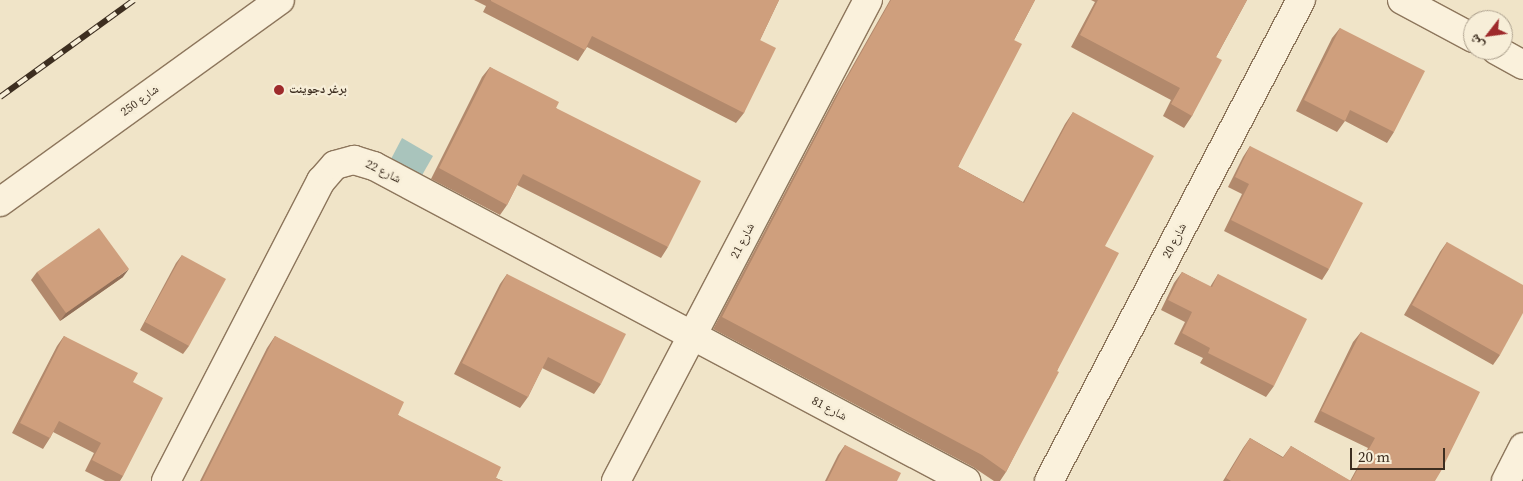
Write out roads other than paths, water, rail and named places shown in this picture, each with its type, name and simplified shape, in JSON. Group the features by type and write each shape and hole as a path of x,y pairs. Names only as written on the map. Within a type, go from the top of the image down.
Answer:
{"street":[{"name":"شارع 250","path":"0,202 280,0"},
{"name":"شارع 21","path":"616,481 868,0"},
{"name":"شارع 20","path":"1048,481 1301,0"},
{"path":"1402,0 1463,33"},
{"name":"شارع 22","path":"166,481 321,181 335,165 344,161 369,164 693,336"},
{"name":"شارع 81","path":"693,336 966,481"},
{"path":"1506,481 1523,447"}],"water":[{"path":"402,138 433,156 421,177 391,159"}],"railway":[{"path":"0,97 134,0"}],"place":[{"name":"برغر دجوينت","path":"279,90"}]}
